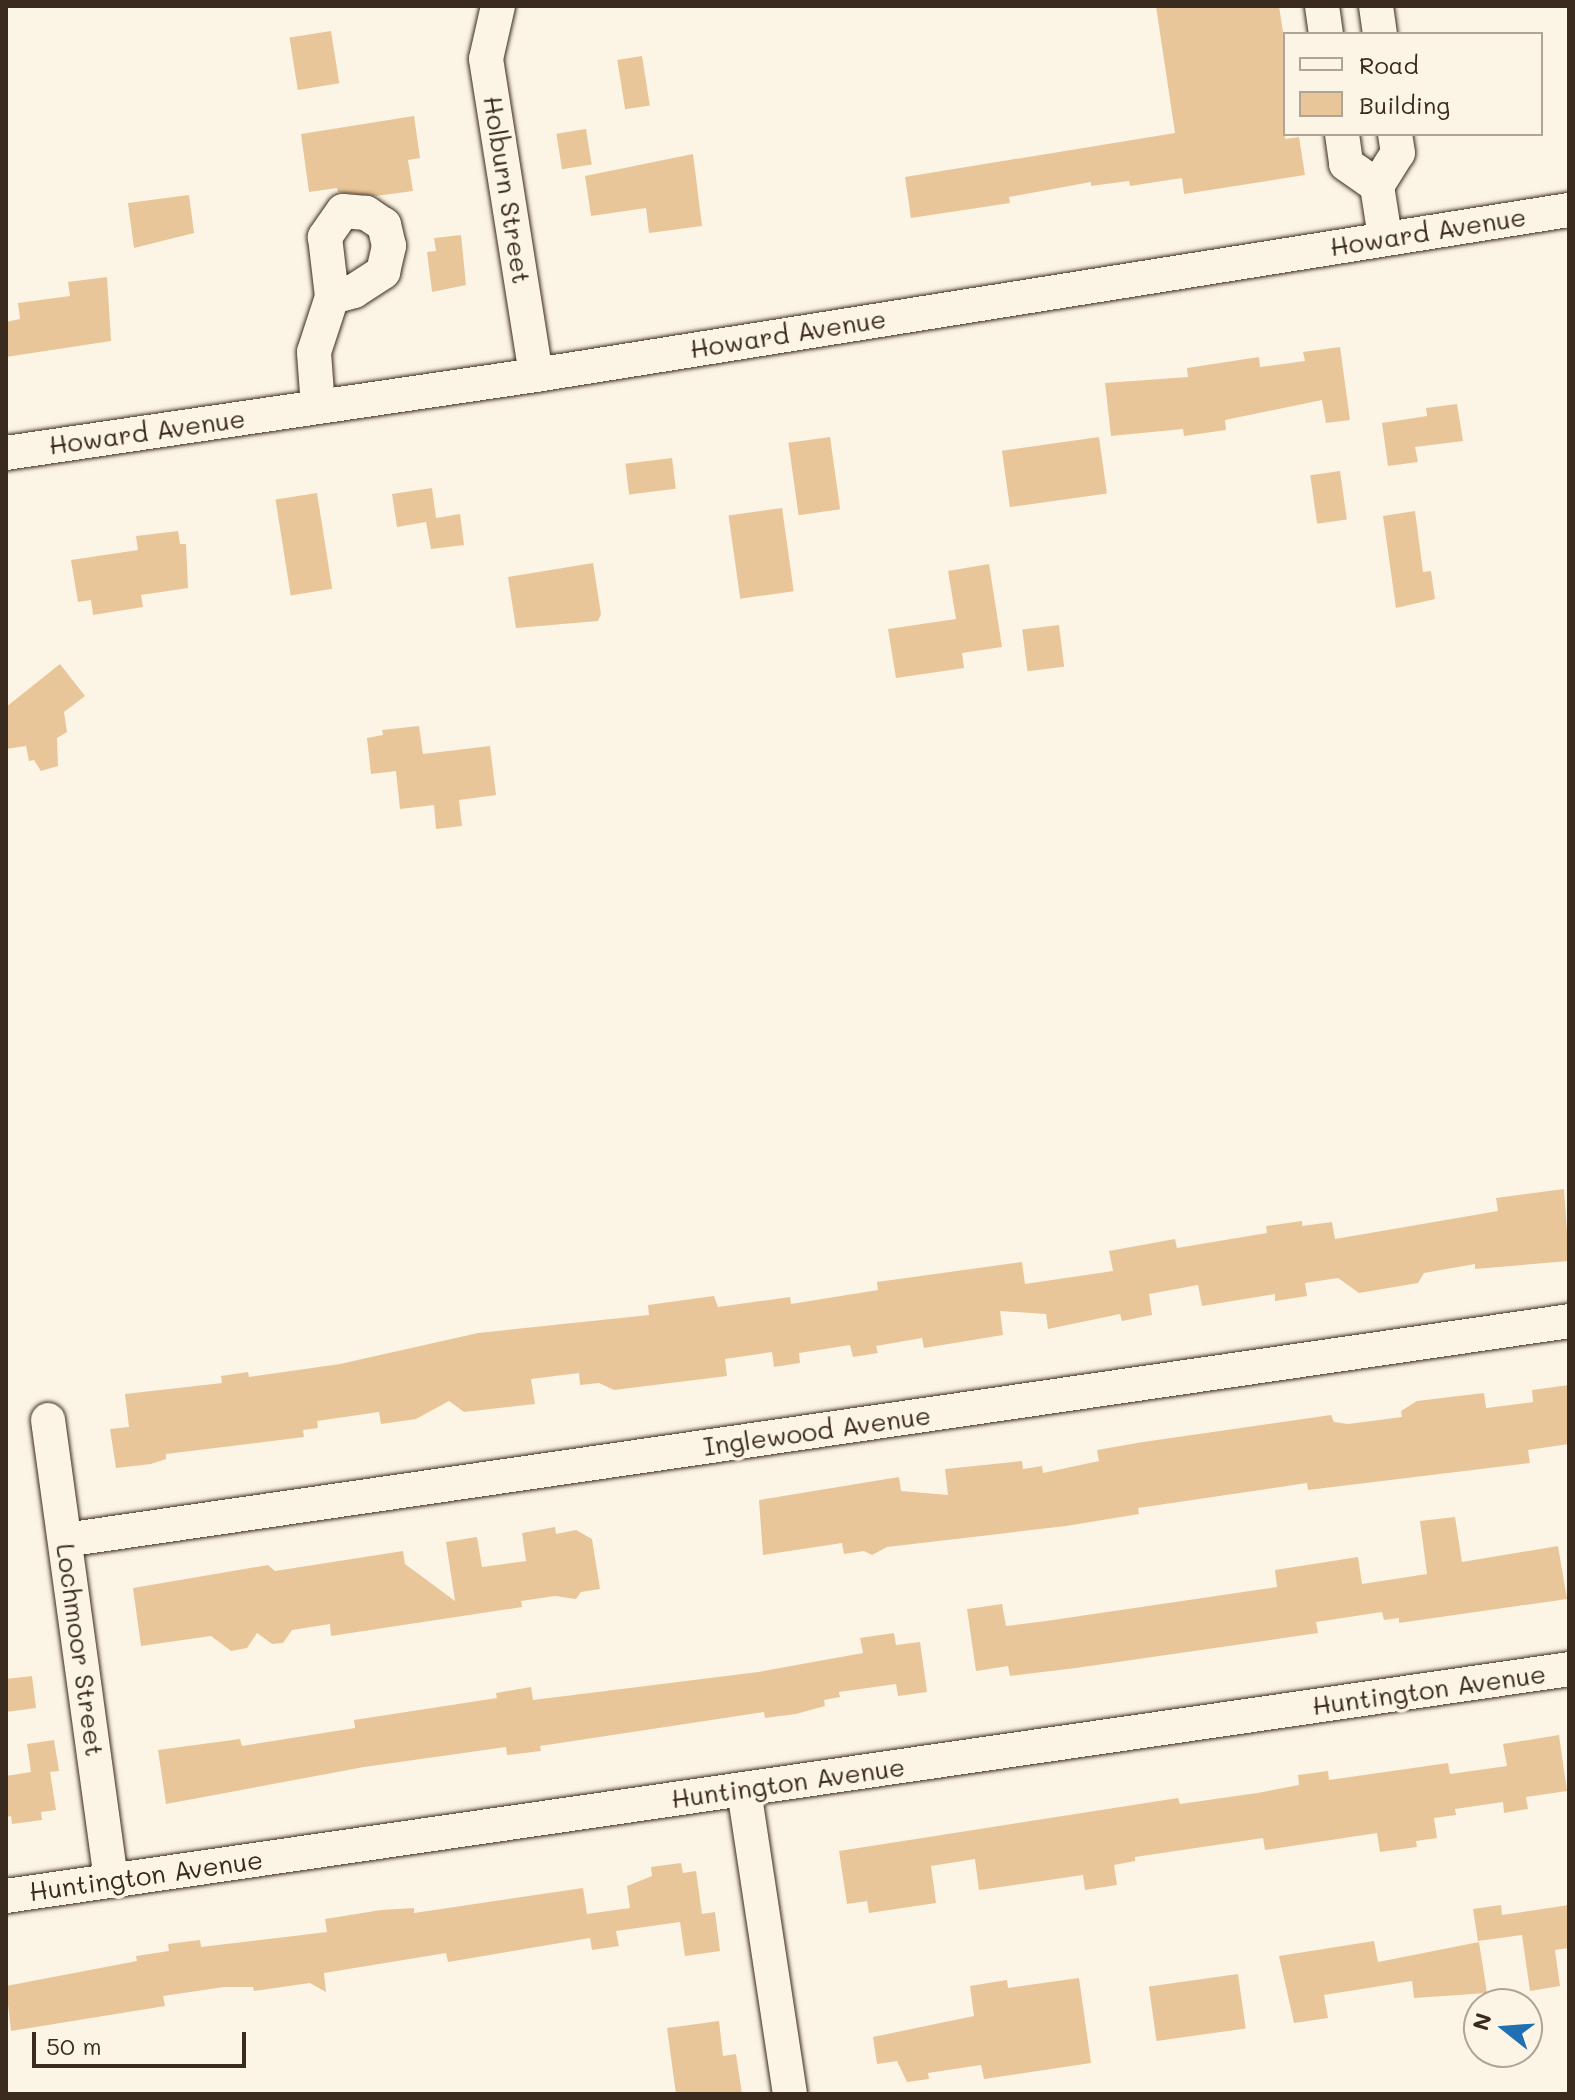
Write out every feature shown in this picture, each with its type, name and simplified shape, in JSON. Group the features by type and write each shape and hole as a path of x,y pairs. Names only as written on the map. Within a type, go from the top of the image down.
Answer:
{"street":[{"name":"Holburn Street","path":"498,6 486,59 536,375"},
{"path":"1322,6 1326,32"},
{"path":"1376,6 1380,32"},
{"path":"1342,136 1346,164 1377,186"},
{"path":"1385,237 1377,186 1398,153 1395,136"},
{"name":"Howard Avenue","path":"6,453 536,375 1569,210"},
{"path":"318,407 314,352 332,297"},
{"name":"Inglewood Avenue","path":"65,1540 1569,1321"},
{"name":"Lochmoor Street","path":"48,1420 111,1881"},
{"name":"Huntington Avenue","path":"6,1896 1569,1669"},
{"path":"744,1790 790,2094"}],"building":[{"path":"1156,6 1279,6 1283,32 1283,136 1285,139 1299,137 1305,175 1184,194 1182,178 1130,186 1129,181 1091,186 1091,182 1009,197 1010,203 911,218 905,177 1175,133"},
{"path":"331,31 339,83 298,90 290,38"},
{"path":"642,56 650,105 625,109 617,60"},
{"path":"414,116 420,158 408,160 413,191 376,196 338,192 337,188 309,192 301,134"},
{"path":"586,129 592,165 562,169 556,134"},
{"path":"693,154 702,226 649,233 646,208 591,216 585,176"},
{"path":"189,195 194,233 134,248 128,203"},
{"path":"461,235 466,285 432,292 427,252 436,251 434,238"},
{"path":"107,277 111,341 6,357 6,322 20,319 18,303 70,296 68,282"},
{"path":"1340,347 1350,420 1326,423 1322,400 1225,420 1226,430 1184,436 1183,429 1111,436 1105,383 1188,377 1187,368 1259,357 1260,367 1305,361 1303,352"},
{"path":"1457,404 1463,441 1415,447 1418,462 1388,466 1382,423 1427,416 1426,408"},
{"path":"830,437 840,509 799,515 788,443"},
{"path":"1099,437 1107,493 1010,507 1002,451"},
{"path":"672,458 676,489 629,494 625,464"},
{"path":"1340,471 1347,520 1317,524 1310,475"},
{"path":"432,488 436,518 460,514 464,545 431,549 426,522 397,527 392,494"},
{"path":"317,493 332,589 291,595 276,500"},
{"path":"782,508 794,591 740,599 729,516"},
{"path":"1415,511 1423,572 1431,571 1435,599 1396,608 1383,516"},
{"path":"178,531 180,544 186,544 188,588 141,595 143,607 93,615 91,600 78,602 71,560 138,550 136,536"},
{"path":"593,563 601,614 598,621 516,628 508,577"},
{"path":"989,564 1002,647 962,653 964,668 896,678 888,629 956,619 948,571"},
{"path":"1059,625 1064,667 1027,671 1022,630"},
{"path":"60,664 85,696 64,712 67,732 57,738 58,766 41,771 34,760 29,761 26,746 6,749 6,707"},
{"path":"419,726 423,754 490,746 496,795 459,800 462,826 436,829 434,805 400,809 396,771 371,774 367,738 383,735 382,730"},
{"path":"1564,1189 1569,1261 1475,1269 1475,1264 1424,1273 1418,1283 1359,1293 1338,1278 1305,1283 1307,1296 1275,1301 1275,1294 1202,1306 1198,1285 1149,1294 1152,1315 1122,1321 1120,1314 1048,1329 1046,1314 1000,1311 1003,1335 924,1348 922,1338 876,1346 878,1353 853,1357 850,1345 799,1353 800,1363 774,1367 772,1352 725,1359 727,1376 614,1390 599,1383 580,1385 579,1373 531,1379 535,1404 464,1412 449,1401 416,1419 381,1424 379,1412 317,1421 318,1428 303,1430 304,1437 166,1454 166,1459 151,1464 116,1468 110,1429 129,1427 125,1394 222,1383 221,1376 248,1372 249,1377 340,1364 478,1333 649,1315 648,1305 714,1296 718,1307 790,1297 791,1304 878,1290 877,1282 1022,1262 1025,1284 1113,1271 1109,1251 1175,1239 1177,1248 1267,1233 1266,1226 1302,1221 1302,1226 1332,1222 1335,1239 1498,1211 1496,1198"},
{"path":"1569,1385 1569,1444 1528,1450 1530,1463 1308,1490 1307,1483 1138,1508 1139,1514 1066,1526 887,1547 872,1555 864,1551 844,1554 842,1543 763,1555 759,1500 899,1477 901,1491 948,1495 945,1469 1022,1461 1023,1469 1042,1466 1043,1473 1099,1461 1097,1450 1143,1442 1331,1415 1334,1422 1348,1424 1402,1417 1401,1411 1417,1401 1484,1393 1486,1408 1533,1402 1532,1390"},
{"path":"1455,1517 1462,1562 1558,1546 1567,1599 1399,1623 1399,1618 1384,1620 1382,1612 1316,1622 1318,1633 1010,1676 1008,1666 976,1671 967,1609 1002,1604 1006,1626 1046,1621 1277,1587 1275,1570 1358,1557 1362,1584 1427,1574 1420,1521"},
{"path":"555,1527 556,1534 576,1530 592,1539 600,1589 581,1592 576,1599 555,1596 521,1601 522,1607 331,1636 330,1624 292,1630 283,1643 272,1644 257,1633 247,1648 231,1651 211,1636 141,1646 133,1588 268,1565 275,1571 403,1551 405,1564 455,1601 446,1542 477,1537 482,1567 526,1561 522,1533"},
{"path":"894,1633 896,1645 920,1642 927,1692 898,1696 896,1684 839,1692 840,1697 824,1700 825,1706 796,1714 765,1718 764,1712 540,1746 541,1751 507,1755 506,1747 364,1767 166,1804 158,1750 240,1739 242,1746 355,1728 354,1720 497,1698 496,1693 531,1687 533,1700 758,1672 863,1653 860,1638"},
{"path":"32,1676 36,1708 6,1712 6,1679"},
{"path":"1559,1735 1567,1791 1526,1797 1528,1809 1504,1813 1503,1802 1455,1809 1456,1815 1434,1818 1437,1838 1416,1841 1417,1847 1380,1852 1377,1833 1265,1850 1263,1838 1135,1857 1135,1861 1114,1865 1117,1885 1085,1890 1083,1875 979,1890 975,1859 931,1866 936,1903 869,1913 867,1901 847,1904 839,1851 1178,1798 1180,1804 1257,1793 1299,1785 1298,1775 1328,1771 1329,1780 1448,1763 1450,1774 1507,1766 1503,1744"},
{"path":"54,1740 59,1771 50,1772 56,1810 41,1812 42,1820 12,1824 11,1816 6,1817 6,1776 31,1772 27,1744"},
{"path":"681,1863 683,1873 696,1871 702,1914 715,1912 720,1951 685,1956 680,1922 616,1931 619,1946 592,1950 590,1938 448,1962 446,1953 324,1973 326,1992 310,1983 254,1991 253,1987 224,1987 163,1996 165,2006 11,2031 6,1986 137,1961 136,1956 169,1951 168,1944 200,1940 201,1947 327,1932 325,1919 381,1910 414,1908 414,1913 583,1888 587,1914 630,1908 627,1886 652,1876 651,1867"},
{"path":"1501,1905 1502,1915 1569,1905 1569,1948 1555,1950 1560,1986 1530,1988 1522,1935 1478,1941 1473,1909"},
{"path":"1374,1941 1378,1962 1479,1942 1486,1988 1463,1988 1463,1995 1414,1998 1412,1981 1324,1995 1328,2018 1294,2023 1279,1956"},
{"path":"1238,1974 1246,2028 1157,2041 1149,1987"},
{"path":"1079,1978 1091,2063 984,2079 981,2065 928,2073 929,2079 907,2082 897,2061 877,2064 873,2037 974,2016 970,1986 1007,1980 1008,1988"},
{"path":"719,2021 723,2056 736,2054 742,2094 676,2094 667,2028"}]}
